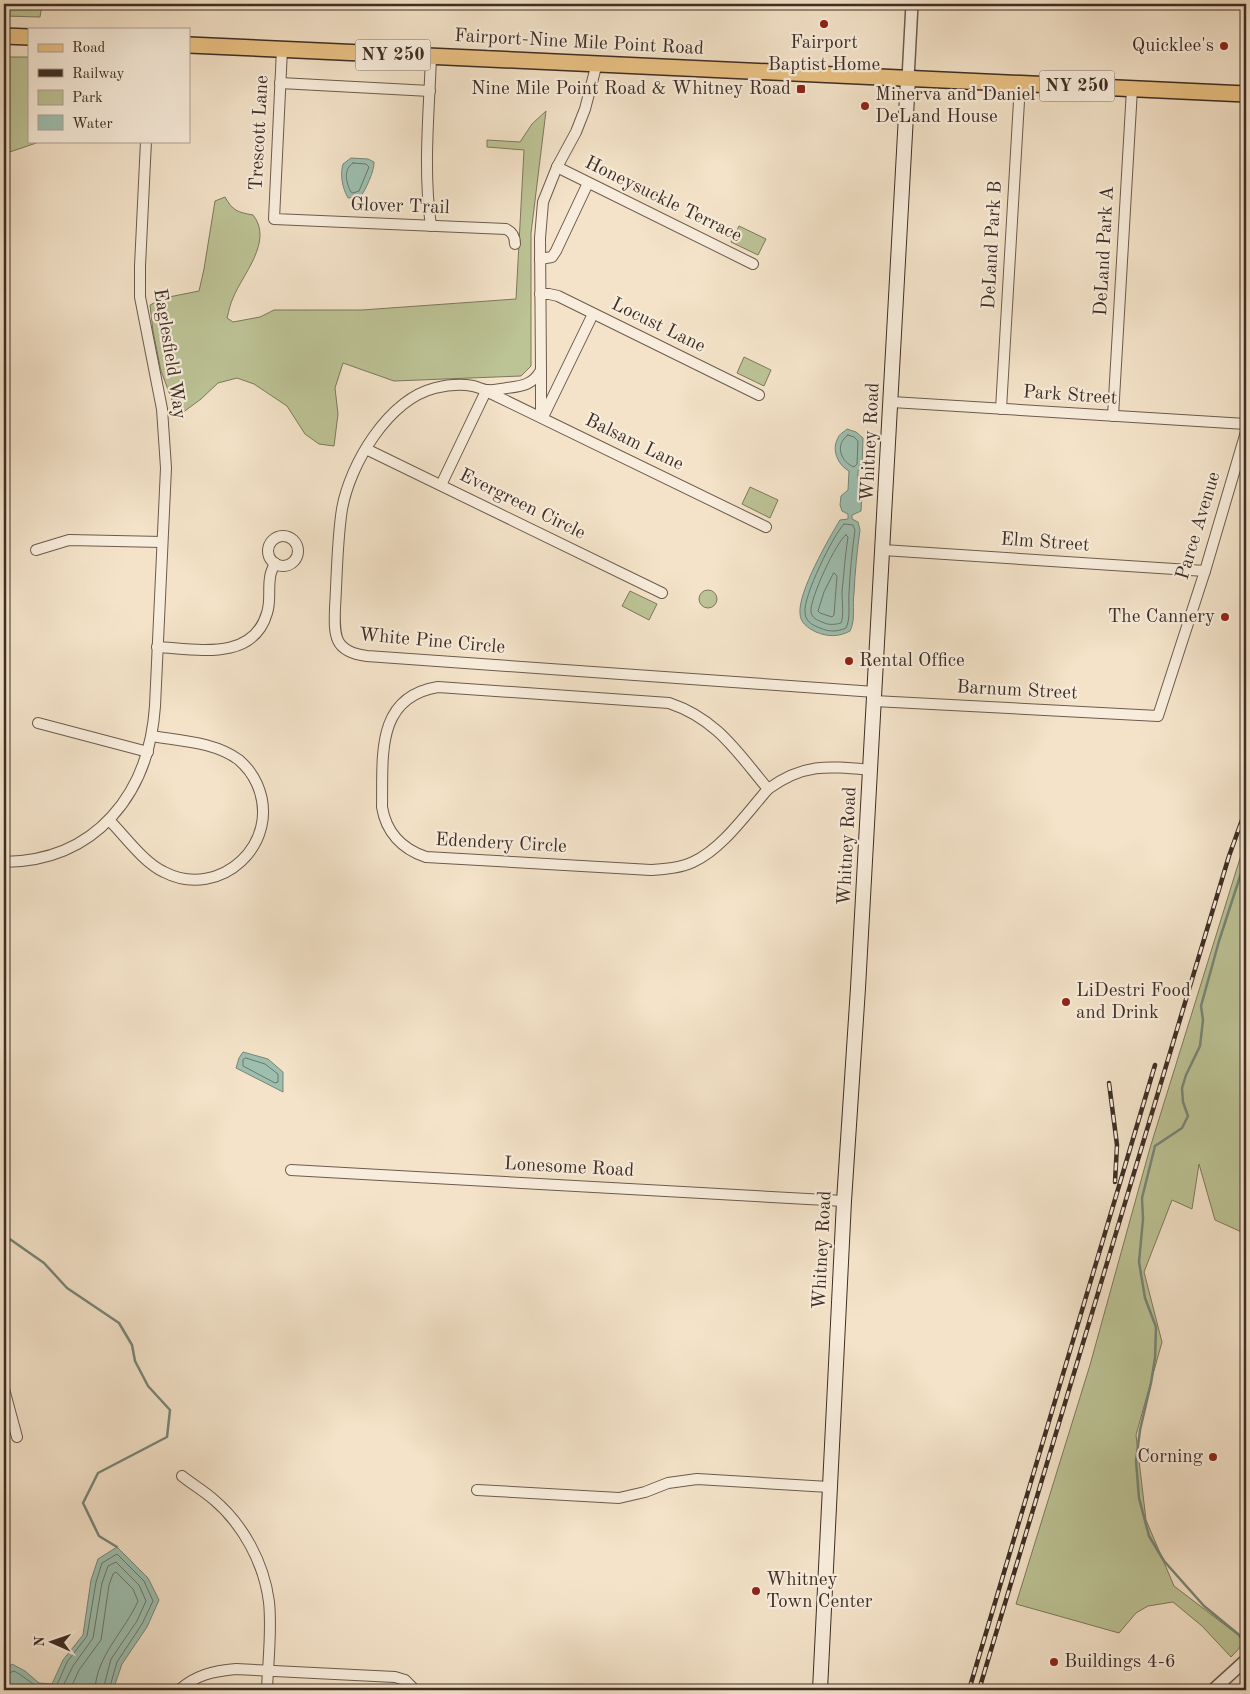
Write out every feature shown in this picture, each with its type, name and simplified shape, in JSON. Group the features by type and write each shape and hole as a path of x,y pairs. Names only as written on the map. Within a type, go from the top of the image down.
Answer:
{"main road":[{"path":"4,36 28,37"},
{"name":"Fairport-Nine Mile Point Road","path":"190,45 908,78"},
{"name":"NY 250","path":"908,78 1246,94"},
{"name":"Whitney Road","path":"820,1690 844,1200 892,402 908,78"}],"street":[{"name":"Whitney Road","path":"908,78 912,4"},
{"name":"Trescott Lane","path":"274,219 282,49"},
{"path":"431,57 426,174 431,226"},
{"path":"542,417 541,218 544,202 557,167 576,132 585,109 597,63"},
{"path":"280,83 430,91"},
{"name":"DeLand Park B","path":"1001,409 1020,84"},
{"name":"DeLand Park A","path":"1113,416 1132,89"},
{"name":"Eaglesfield Way","path":"4,862 48,857 79,842 109,820 130,794 138,780 152,736 166,468 162,409 142,315 140,297 146,142"},
{"name":"Honeysuckle Terrace","path":"557,167 753,264"},
{"path":"540,259 552,257 556,251 588,183"},
{"name":"Glover Trail","path":"274,219 506,229 511,231 515,244"},
{"name":"Locust Lane","path":"540,294 558,296 759,395"},
{"path":"542,417 593,314"},
{"name":"White Pine Circle","path":"541,370 534,380 522,386 486,391 472,386 458,385 426,390 394,412 382,423 366,449 347,491 340,526 335,630 338,642 343,648 350,653 367,656 875,697"},
{"path":"441,485 486,391"},
{"name":"Balsam Lane","path":"486,391 766,527"},
{"name":"Park Street","path":"892,402 1246,424"},
{"name":"Parce Avenue","path":"1158,716 1205,571 1246,432"},
{"name":"Evergreen Circle","path":"366,449 662,593"},
{"path":"36,550 69,540 162,542"},
{"name":"Elm Street","path":"883,550 1205,571"},
{"path":"156,647 226,649 238,646 251,638 259,631 267,615 270,576 275,563"},
{"name":"Edendery Circle","path":"768,789 720,732 710,723 688,710 669,703 438,687 410,696 402,703 391,717 385,737 382,807 387,824 395,837 410,851 426,857 663,869 693,862 712,850 768,789 789,775 809,768 832,767 871,770"},
{"name":"Barnum Street","path":"875,697 1158,716"},
{"path":"38,723 148,752"},
{"path":"109,820 157,868 172,876 181,878 202,879 218,876 241,862 253,848 262,821 262,803 256,782 246,768 231,755 214,747 152,736"},
{"name":"Lonesome Road","path":"291,1170 844,1200"},
{"path":"4,1389 17,1437"},
{"path":"182,1476 213,1498 228,1514 250,1544 260,1568 269,1601 270,1615 267,1690"},
{"path":"478,1490 619,1498 645,1492 668,1483 697,1479 830,1487"},
{"path":"1213,1690 1246,1660"},
{"path":"179,1690 197,1676 236,1669 395,1677 405,1680 415,1690"}],"green space":[{"path":"4,4 42,4 40,17 4,16"},
{"path":"4,57 28,57 28,142 39,142 4,154"},
{"path":"546,111 531,233 531,366 521,376 394,381 343,363 335,388 338,414 334,446 319,444 305,434 287,406 254,384 237,378 218,383 201,399 178,416 161,371 150,305 164,298 199,291 215,201 225,197 236,210 253,215 259,225 258,247 233,298 227,318 233,322 260,317 274,310 362,310 516,299 524,150 487,147 487,140 520,142 532,124"},
{"path":"739,226 766,239 758,255 731,242"},
{"path":"744,357 771,370 764,386 737,373"},
{"path":"750,487 778,500 770,518 742,504"},
{"path":"708,590 714,593 717,599 714,605 708,608 702,605 699,599 702,593"},
{"path":"630,591 657,604 649,620 622,606"},
{"path":"1246,839 1246,1234 1215,1220 1199,1164 1192,1209 1172,1200 1144,1272 1162,1342 1136,1435 1146,1520 1174,1586 1246,1641 1231,1657 1202,1626 1173,1602 1148,1606 1136,1613 1119,1633 1016,1604 1090,1365 1150,1148"}],"water":[{"path":"351,158 368,159 374,162 374,165 360,197 348,198 344,190 342,172 343,164"},
{"path":"847,429 856,432 863,438 862,468 858,471 858,490 862,493 861,511 852,515 852,519 858,522 860,530 853,617 850,631 838,635 825,635 805,625 801,620 800,613 804,592 815,565 840,520 848,519 848,514 842,511 840,505 841,496 848,490 849,471 839,461 835,447 840,434"},
{"path":"243,1052 268,1059 283,1072 283,1092 236,1068"},
{"path":"117,1547 148,1578 159,1600 147,1627 122,1664 113,1690 4,1690 4,1672 12,1664 25,1671 39,1683 52,1684 63,1660 83,1635 91,1580 98,1559"}],"waterway":[{"path":"1246,858 1219,941 1201,1006 1203,1020 1200,1046 1182,1088 1183,1102 1188,1116 1182,1128 1155,1146 1142,1198 1143,1219 1139,1262 1145,1298 1156,1327 1155,1358 1140,1430 1136,1461 1139,1498 1149,1536 1164,1561 1204,1606 1238,1634 1246,1644"},
{"path":"4,1235 44,1263 67,1288 119,1323 132,1345 135,1361 148,1386 170,1410 167,1437 98,1473 83,1503 99,1536 117,1547"}],"railway":[{"path":"979,1690 1229,856 1246,809"},
{"path":"969,1690 1155,1065"},
{"path":"1109,1083 1117,1145 1115,1182"}],"place":[{"name":"Fairport Baptist Home","path":"824,24"},
{"name":"Quicklee's","path":"1224,46"},
{"name":"Nine Mile Point Road & Whitney Road","path":"801,89"},
{"name":"Minerva and Daniel DeLand House","path":"865,106"},
{"name":"The Cannery","path":"1225,617"},
{"name":"Rental Office","path":"849,661"},
{"name":"LiDestri Food and Drink","path":"1066,1002"},
{"name":"Corning","path":"1213,1457"},
{"name":"Whitney Town Center","path":"756,1591"},
{"name":"Buildings 4-6","path":"1054,1662"}]}
